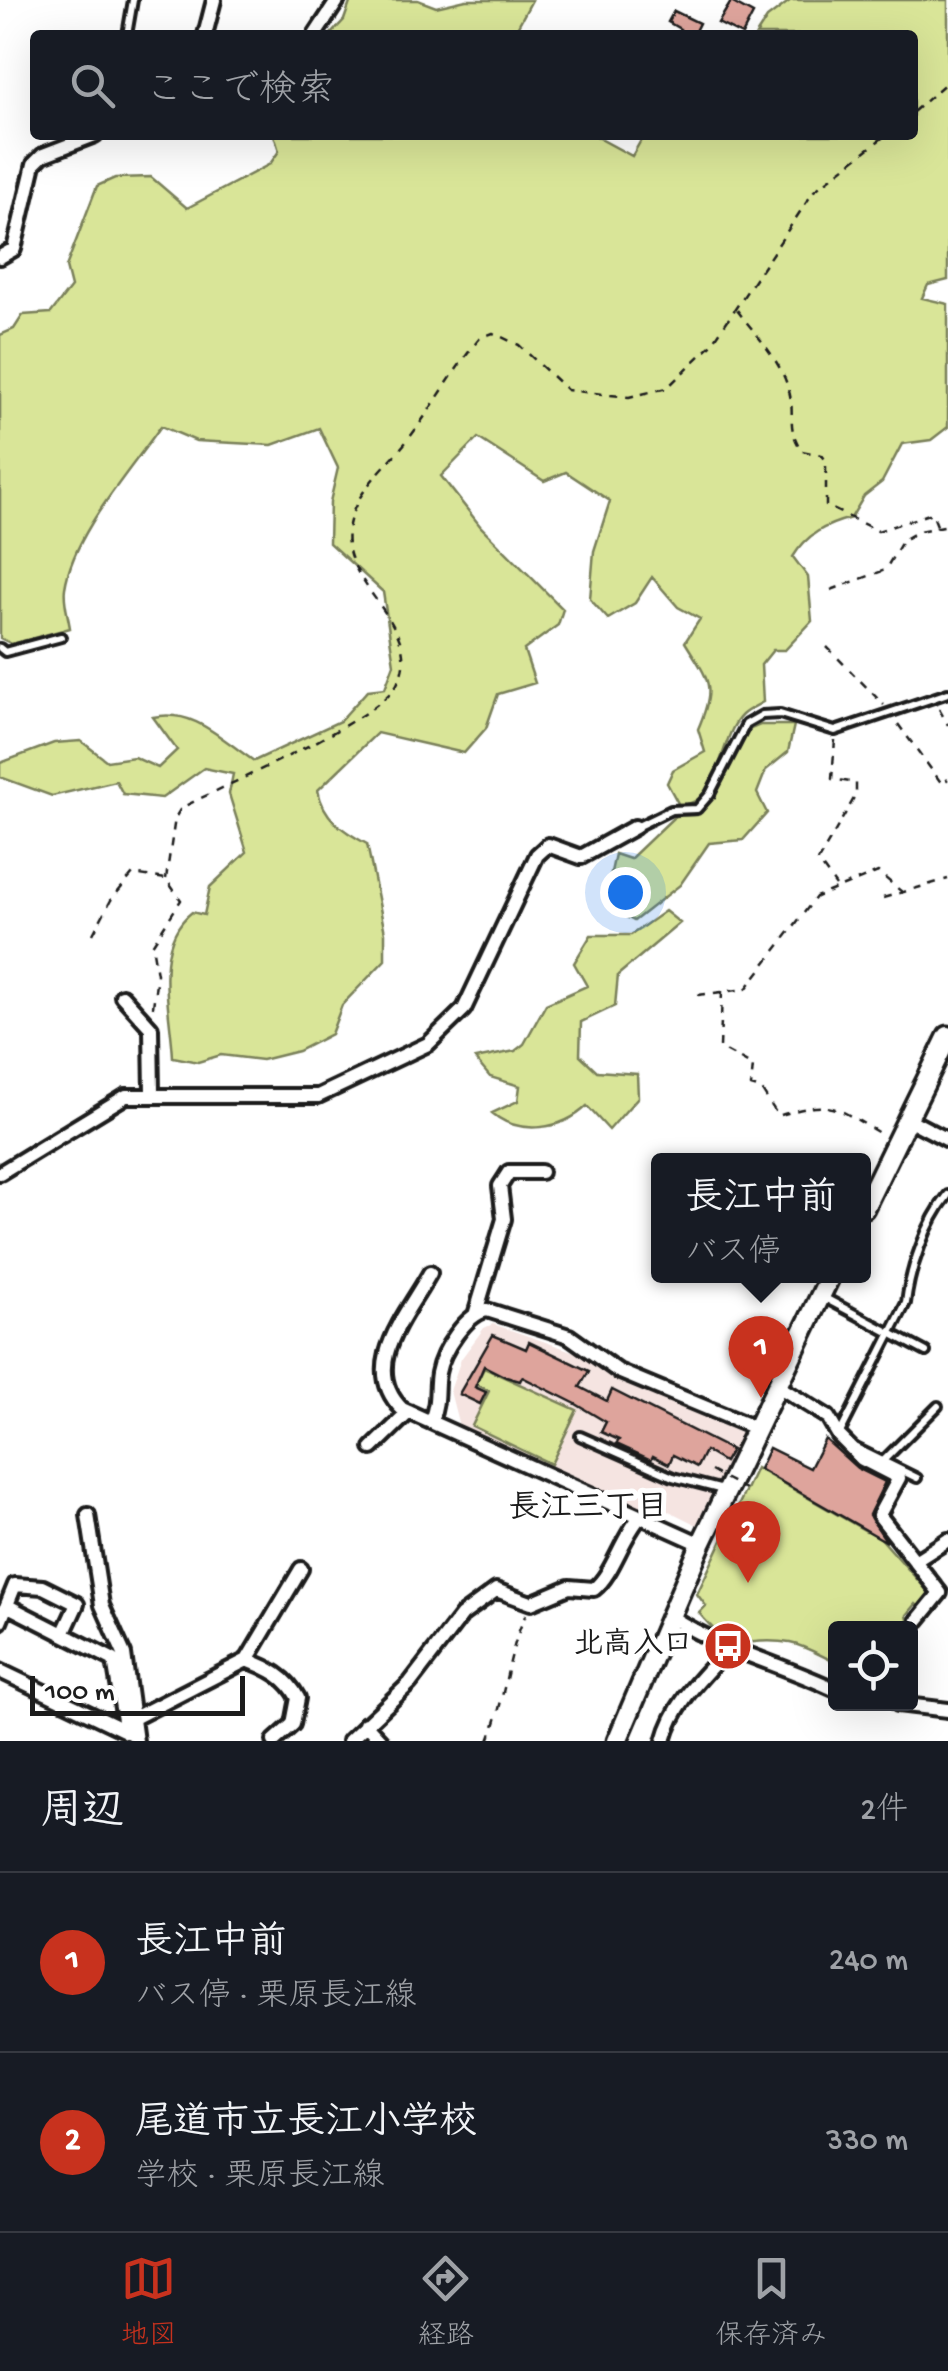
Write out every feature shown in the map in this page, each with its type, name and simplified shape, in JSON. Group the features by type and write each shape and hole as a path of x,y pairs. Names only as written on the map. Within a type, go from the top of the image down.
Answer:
{"main road":[{"path":"871,1194 948,1036"},
{"path":"616,1741 754,1428 826,1283"}],"street":[{"path":"205,30 214,0"},
{"path":"318,30 338,0"},
{"path":"0,257 14,249 34,164 43,156 83,140"},
{"path":"0,1172 126,1096 318,1096 392,1065 428,1044 464,1008 537,855 548,845 581,856 635,828"},
{"path":"122,996 151,1028 152,1093"},
{"path":"908,1118 948,1140"},
{"path":"431,1421 441,1394 438,1372 476,1312 504,1219 500,1186 508,1172 541,1172"},
{"path":"430,1273 386,1352 382,1372 392,1398 409,1412 701,1544"},
{"path":"476,1312 488,1310 568,1336 618,1371 754,1428"},
{"path":"776,1385 828,1417 839,1436 856,1448 862,1458 899,1478 879,1516 940,1593 918,1620"},
{"path":"372,1448 409,1412"},
{"path":"88,1515 102,1605 124,1654 136,1717 132,1736"},
{"path":"349,1741 410,1683 462,1615 496,1590 530,1603 568,1587 594,1589 606,1579 616,1550 640,1516"},
{"path":"914,1561 948,1540"},
{"path":"136,1717 247,1660 301,1570"},
{"path":"0,1622 15,1585 43,1587 77,1604 64,1632"},
{"path":"8,1606 114,1660 132,1736"},
{"path":"671,1617 727,1650 787,1667 828,1686"},
{"path":"664,1741 670,1720 690,1691 727,1650"},
{"path":"247,1660 269,1668 291,1684 298,1698 292,1724 274,1741"},
{"path":"0,1671 132,1736"},
{"path":"918,1706 948,1710"},
{"path":"365,1724 381,1741"}],"lane":[{"path":"128,30 133,0"},
{"path":"0,648 5,652 61,637"},
{"path":"635,828 671,810 697,809 710,794 746,724 762,716 780,714 836,731 896,707 948,693"},
{"path":"839,1436 906,1303 908,1285 937,1208 948,1196"},
{"path":"820,1296 926,1352"},
{"path":"883,1461 938,1406"},
{"path":"580,1436 674,1477 726,1492"},
{"path":"856,1448 918,1478"}],"path":[{"path":"918,108 948,81"},
{"path":"151,1028 157,974 152,945 181,900 166,879 175,818 181,808 341,729 390,695 399,681 403,664 397,636 358,574 347,532 362,494 410,437 480,338 492,333 518,345 567,390 629,397 667,388 711,345 814,191 880,140"},
{"path":"736,310 777,363 790,393 790,432 802,451 822,455 826,461 826,506 878,531 932,514 938,528"},
{"path":"830,590 885,570 903,540 919,531 948,525"},
{"path":"934,699 948,725"},
{"path":"836,731 832,779 856,783 856,796 818,862 837,887"},
{"path":"698,995 746,989 816,897 878,872 902,892"},
{"path":"93,934 111,900 132,874 166,879"},
{"path":"884,898 948,880"},
{"path":"722,991 720,1048 754,1066 751,1086 762,1089 778,1116 817,1103 832,1106 896,1142"},
{"path":"711,1471 745,1489"},
{"path":"489,1741 503,1709 511,1645 530,1603"}],"shaded area":[{"path":"493,1324 595,1359 641,1387 743,1434 699,1526 669,1511 663,1523 460,1430 450,1391 461,1359 484,1328"}],"green space":[{"path":"351,0 418,0 436,7 466,0 532,0 516,30 335,30 344,20"},
{"path":"791,0 948,0 948,280 928,285 922,298 948,304 948,427 931,440 902,444 882,482 864,496 851,518 818,532 798,549 793,557 808,577 812,621 785,650 773,650 761,665 763,702 744,713 734,725 704,794 679,805 667,783 673,770 705,752 698,729 708,684 685,642 700,619 678,607 652,577 635,603 608,619 590,599 594,551 610,501 566,472 544,481 478,438 441,476 481,527 563,609 558,625 524,650 535,683 498,694 486,728 464,753 377,733 318,790 335,823 367,844 385,933 385,960 342,1005 331,1034 298,1051 262,1060 221,1055 198,1062 173,1057 166,979 171,942 192,912 204,915 210,887 247,852 229,794 233,774 204,768 162,798 123,794 116,781 52,796 0,777 0,763 54,743 81,741 107,761 134,757 158,768 177,750 153,717 168,715 207,727 254,761 340,721 368,690 385,688 394,664 383,592 329,543 330,502 338,468 319,428 272,445 196,441 161,426 104,504 79,546 65,588 70,628 12,644 0,638 0,335 14,329 23,315 51,313 71,287 66,267 97,186 115,178 151,177 187,208 270,164 279,151 276,140 602,140 632,156 641,140 918,140 918,30 759,30 767,18"},
{"path":"760,725 794,725 788,752 766,770 757,793 767,813 743,840 709,843 680,885 634,921 617,912 627,891 610,877 615,854 630,859 675,816 697,815 748,730"},
{"path":"665,911 680,923 618,975 615,1006 581,1022 580,1055 597,1071 637,1074 638,1097 609,1130 587,1106 565,1120 540,1127 515,1125 492,1113 518,1101 520,1086 490,1077 475,1059 515,1051 524,1044 546,1004 587,986 574,963 591,935 631,935"},
{"path":"484,1368 577,1410 551,1464 472,1426 489,1391 476,1384"},
{"path":"756,1468 866,1531 870,1526 930,1594 920,1608 916,1604 907,1615 908,1621 828,1621 828,1659 790,1643 732,1642 699,1613 706,1606 697,1594"}],"building":[{"path":"731,2 753,14 745,30 732,30 718,23"},
{"path":"674,11 699,23 696,30 680,30 668,22"},
{"path":"493,1335 526,1349 529,1342 589,1371 580,1387 607,1401 612,1390 731,1450 724,1462 705,1451 697,1467 673,1455 669,1464 653,1456 651,1460 616,1444 619,1440 601,1432 606,1422 576,1404 522,1377 520,1381 506,1377 484,1366 475,1387 486,1392 480,1404 459,1394"},
{"path":"825,1439 857,1468 885,1482 869,1515 887,1542 759,1469 769,1448 810,1468"}],"place":[{"name":"長江中前","path":"761,1398"},
{"name":"尾道市立長江小学校","path":"748,1583"},
{"name":"北高入口","path":"728,1646"}],"district":[{"name":"長江三丁目","path":"588,1510"}]}
